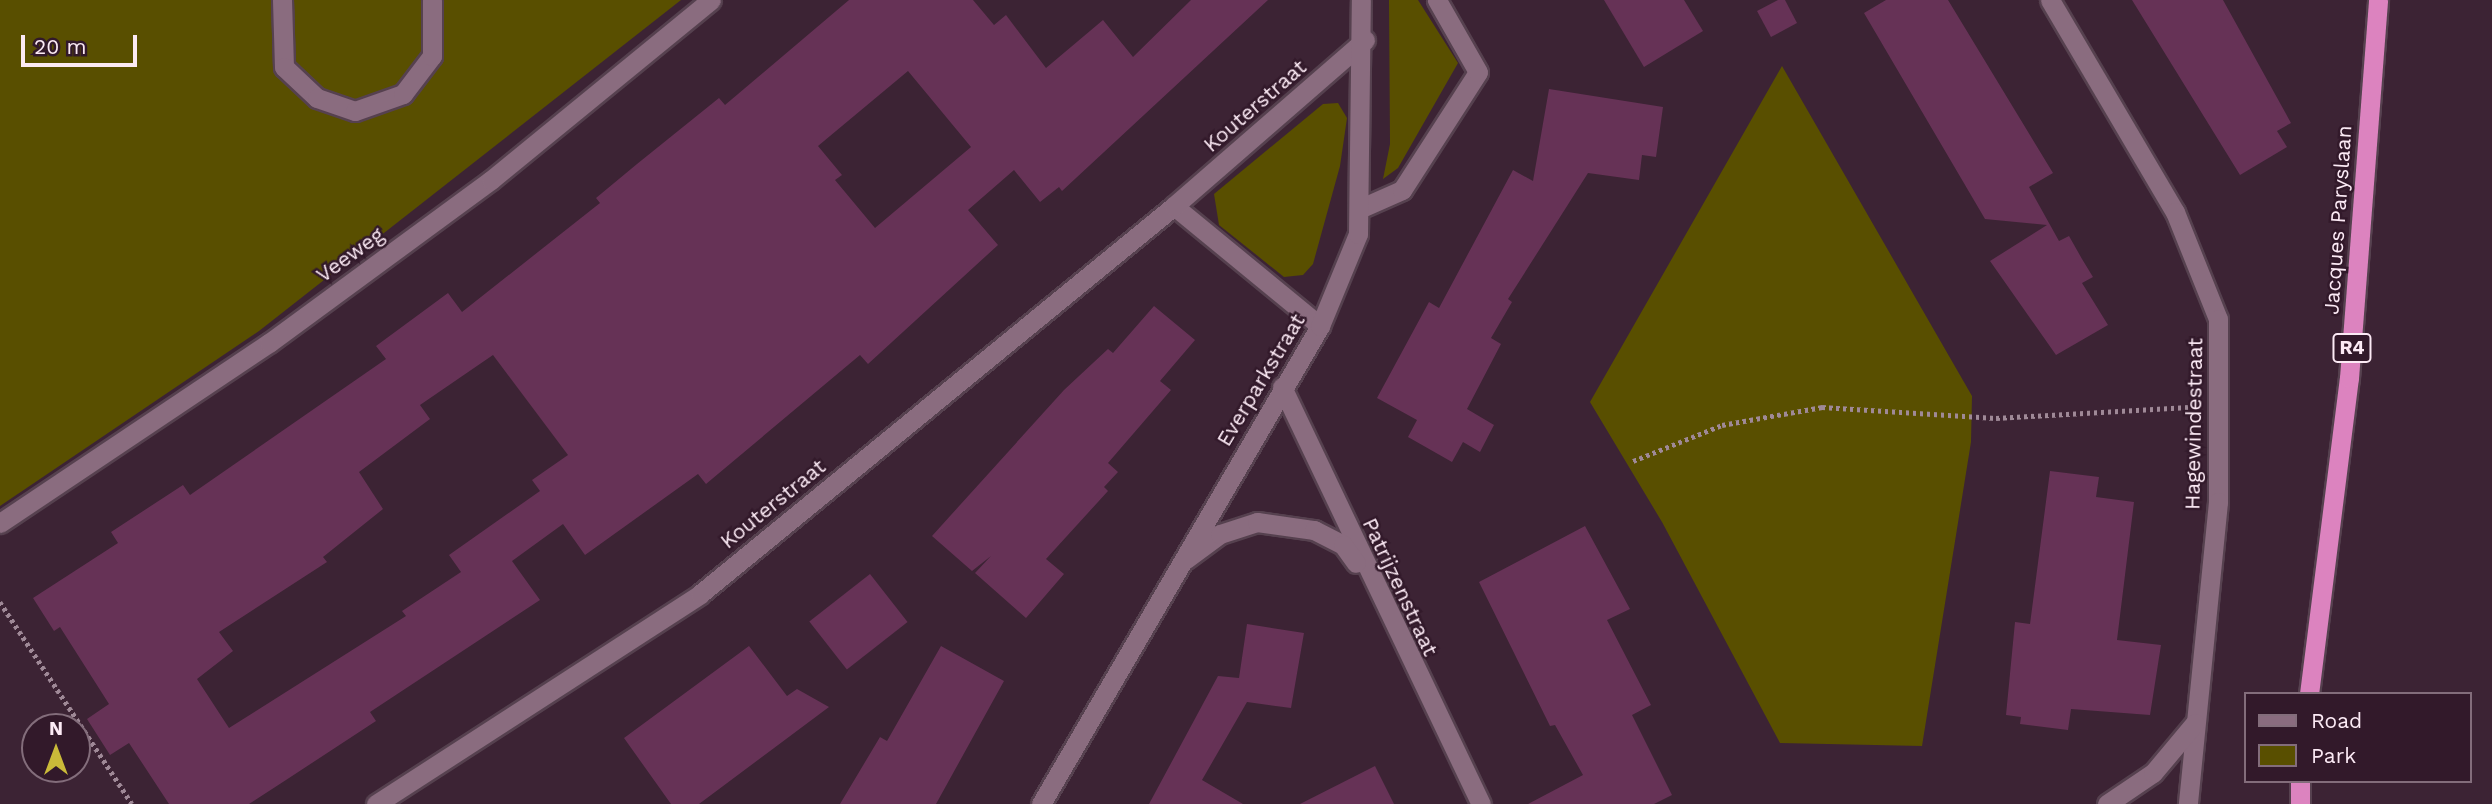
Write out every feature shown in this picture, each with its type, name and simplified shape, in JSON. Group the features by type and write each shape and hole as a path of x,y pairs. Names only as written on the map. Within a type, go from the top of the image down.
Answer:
{"highway":[{"name":"Jacques Paryslaan","path":"2309,692 2349,378 2378,0"},
{"path":"2300,783 2300,804"}],"street":[{"path":"282,0 284,67 317,98 355,111 403,94 432,56 432,0"},
{"name":"Veeweg","path":"0,523 269,343 491,180 711,0"},
{"name":"Everparkstraat","path":"1041,804 1320,326 1358,234 1365,40 1361,0"},
{"path":"1359,209 1402,190 1478,72 1437,0"},
{"name":"Hagewindestraat","path":"2050,0 2175,212 2218,318 2218,502 2188,804"},
{"name":"Kouterstraat","path":"376,804 700,594 1174,206 1365,40"},
{"path":"1174,206 1320,326"},
{"name":"Patrijzenstraat","path":"1282,387 1379,597 1481,804"},
{"name":"Everparkstraat","path":"1179,564 1220,534 1257,522 1314,530 1343,545 1379,597"},
{"path":"2107,804 2153,773 2196,723"}],"path":[{"path":"1633,461 1722,425 1822,407 1996,418 2220,406"},
{"path":"0,602 132,804"}],"green space":[{"path":"0,0 681,0 259,331 0,506"},
{"path":"1389,0 1418,0 1458,63 1398,168 1383,179 1390,144"},
{"path":"1782,66 1972,396 1971,442 1922,746 1780,743 1662,522 1590,402"},
{"path":"1338,103 1347,118 1340,166 1313,264 1303,275 1284,277 1219,225 1214,194 1323,104"}],"building":[{"path":"849,0 973,0 994,25 1006,15 1046,68 1103,20 1133,57 1191,0 1268,0 1062,191 1059,187 1040,202 1014,170 968,210 998,245 868,364 860,355 706,484 698,474 585,555 563,524 512,561 540,600 370,712 376,721 286,780 249,804 169,804 129,743 110,755 91,725 91,716 109,704 60,627 54,631 33,598 118,543 111,532 183,485 190,495 386,359 376,346 448,293 462,312 600,203 596,198 719,98 725,105","holes":["908,71 971,147 875,228 835,180 842,175 818,146","493,355 568,455 532,480 540,491 449,555 461,572 402,611 406,616 229,728 197,679 233,651 219,632 327,562 323,557 383,509 359,472 430,419 420,405"]},
{"path":"1604,0 1684,0 1703,31 1644,67"},
{"path":"1778,0 1785,0 1797,23 1771,37 1757,11"},
{"path":"1886,0 1948,0 2053,173 2029,187 2059,241 2069,236 2093,277 2082,283 2108,325 2056,355 1990,261 2047,225 1985,219 1864,13"},
{"path":"2132,0 2223,0 2291,123 2277,131 2287,147 2240,175"},
{"path":"1549,89 1663,107 1656,157 1642,155 1639,180 1588,173 1508,299 1512,302 1491,338 1501,344 1467,409 1494,425 1480,452 1463,442 1452,462 1408,437 1417,420 1377,398 1429,302 1439,308 1513,170 1533,181"},
{"path":"1154,306 1195,340 1160,381 1171,390 1108,463 1118,472 1104,487 1108,491 1046,559 1064,574 1026,618 975,573 991,556 972,571 932,536 1064,390 1108,349 1113,353"},
{"path":"2050,471 2099,477 2096,497 2134,502 2117,640 2161,645 2150,715 2071,709 2068,730 2020,724 2021,717 2006,715 2015,622 2030,624"},
{"path":"1585,526 1630,609 1607,620 1651,705 1632,715 1672,795 1654,804 1528,804 1583,775 1555,725 1550,726 1479,582"},
{"path":"870,574 908,622 847,669 809,621"},
{"path":"1247,624 1304,633 1291,708 1247,702 1202,780 1243,804 1149,804 1218,676 1239,678"},
{"path":"749,646 787,696 797,689 829,707 699,804 671,804 624,738"},
{"path":"941,646 1004,681 936,804 840,804 880,737 887,741"},
{"path":"1375,766 1394,804 1300,804"}]}
